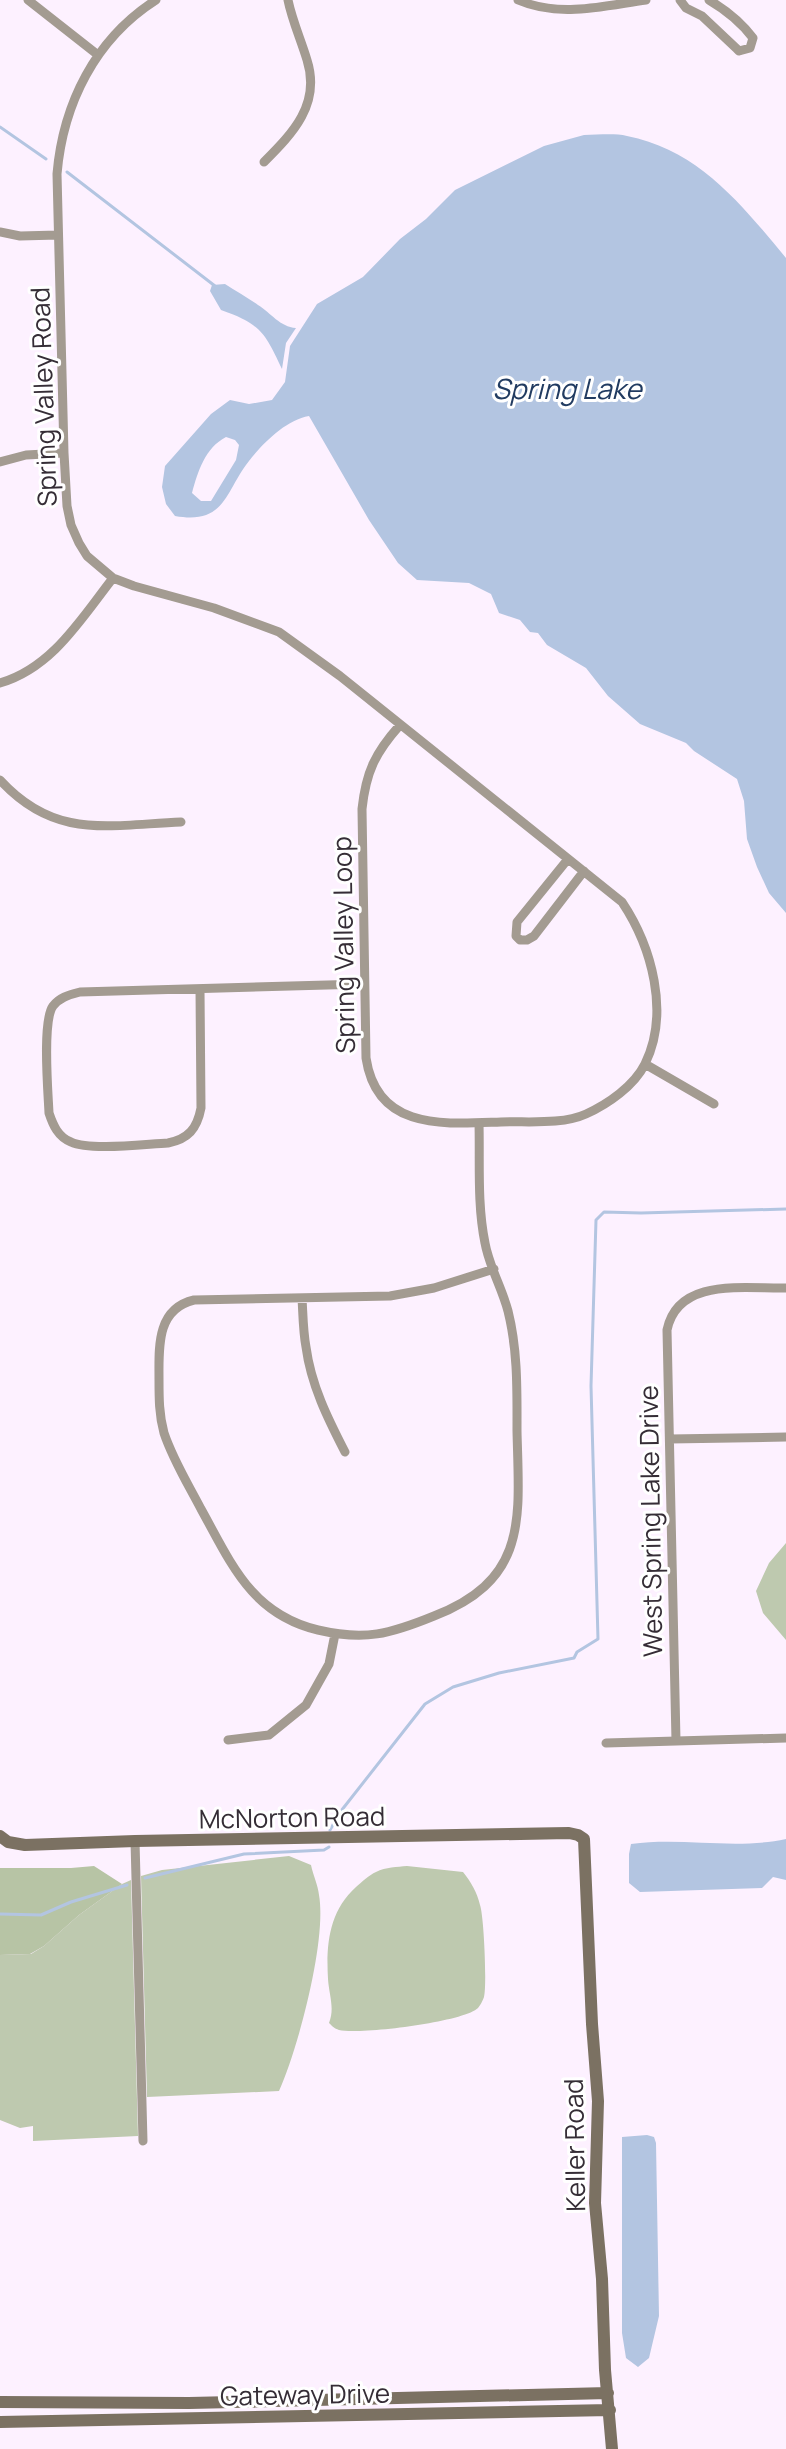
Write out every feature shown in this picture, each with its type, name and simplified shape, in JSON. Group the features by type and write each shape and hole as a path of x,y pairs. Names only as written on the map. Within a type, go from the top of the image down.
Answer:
{"street":[{"path":"28,0 98,55"},
{"name":"Spring Valley Road","path":"156,0 118,30 98,55 82,81 60,145 57,174 64,453 71,525 87,556 113,578 214,608 279,632 400,725"},
{"path":"264,162 288,138 310,99 312,82 308,63 288,0"},
{"path":"518,0 533,7 559,11 646,0"},
{"path":"680,0 739,51 750,48 753,38 746,29 709,0"},
{"path":"0,232 20,236 58,235"},
{"path":"0,462 26,455 64,453"},
{"path":"0,683 26,672 58,647 113,578"},
{"name":"Spring Valley Loop","path":"400,725 568,859 622,902 643,942 655,988 656,1012 654,1037 645,1064 632,1083 613,1098 583,1115 557,1120 442,1123 416,1120 396,1111 372,1084 368,1072 362,809 365,784 373,760 400,725"},
{"path":"0,780 28,805 49,817 69,823 181,822"},
{"path":"568,859 517,922 516,936 520,940 534,936 584,871"},
{"path":"200,989 201,1108 198,1123 190,1133 168,1143 85,1146 61,1135 49,1113 47,1024 51,1008 63,997 80,992 364,984"},
{"path":"645,1064 714,1104"},
{"path":"479,1123 485,1247 494,1269 508,1312 516,1358 519,1506 516,1532 508,1553 479,1593 457,1607 398,1631 367,1637 335,1634 302,1626 272,1610 239,1578 172,1455 159,1409 159,1342 171,1312 194,1300 390,1296 434,1288 494,1269"},
{"name":"West Spring Lake Drive","path":"676,1741 667,1330 670,1315 692,1295 710,1290 786,1288"},
{"path":"302,1298 306,1347 313,1380 345,1452"},
{"path":"670,1439 786,1437"},
{"path":"228,1740 269,1735 306,1705 329,1664 335,1634"},
{"path":"606,1743 786,1738"},
{"name":"McNorton Road","path":"0,1836 8,1842 25,1845 569,1833 584,1839"},
{"name":"Keller Road","path":"584,1839 598,2101 595,2203 612,2449"},
{"path":"135,1841 143,2141"},
{"name":"Gateway Drive","path":"0,2402 189,2403 608,2393"},
{"name":"Gateway Drive","path":"0,2422 610,2410"}],"green space":[{"path":"786,1543 786,1640 763,1613 756,1591 769,1563"},
{"path":"289,1856 311,1865 318,1891 319,1939 309,1994 279,2091 147,2097 141,1876 162,1870"},
{"path":"94,1866 122,1884 79,1915 44,1946 30,1954 0,1955 0,1868"},
{"path":"407,1866 463,1872 473,1887 483,1922 483,2000 478,2008 469,2013 433,2022 367,2031 337,2029 329,2023 332,2007 329,1941 335,1918 347,1896 368,1877 384,1869"},
{"path":"131,1880 138,2136 33,2141 33,2126 20,2128 0,2120 0,1955 31,1954 79,1915"}],"water":[{"name":"Spring Lake","path":"584,135 627,136 653,143 676,154 717,182 786,258 786,913 769,893 757,867 747,839 744,801 737,779 686,743 640,724 608,696 586,668 547,645 538,633 530,632 520,620 499,613 491,594 469,583 417,580 398,563 369,520 309,416 292,422 268,440 214,510 192,517 175,516 166,504 162,487 165,466 211,414 230,400 249,404 272,400 285,382 290,346 317,304 363,277 455,190 544,146","holes":["226,437 239,445 236,460 211,501 201,501 192,493 203,461 213,447"]},
{"path":"225,284 280,322 296,328 286,343 282,369 260,331 245,320 221,310 210,291 212,285"},
{"path":"786,1839 786,1880 773,1877 762,1888 640,1892 629,1883 631,1844 747,1843"},
{"path":"622,2137 654,2137 656,2143 659,2316 649,2358 638,2367 626,2358 622,2333"}],"waterway":[{"path":"0,127 46,159"},
{"path":"67,172 215,286"},
{"path":"330,1830 341,1811 425,1704 453,1687 499,1673 574,1658 577,1652 598,1639 591,1386 596,1220 604,1212 786,1209"},
{"path":"145,1878 244,1854 324,1850 329,1847"},
{"path":"0,1914 41,1915 127,1885"}]}
